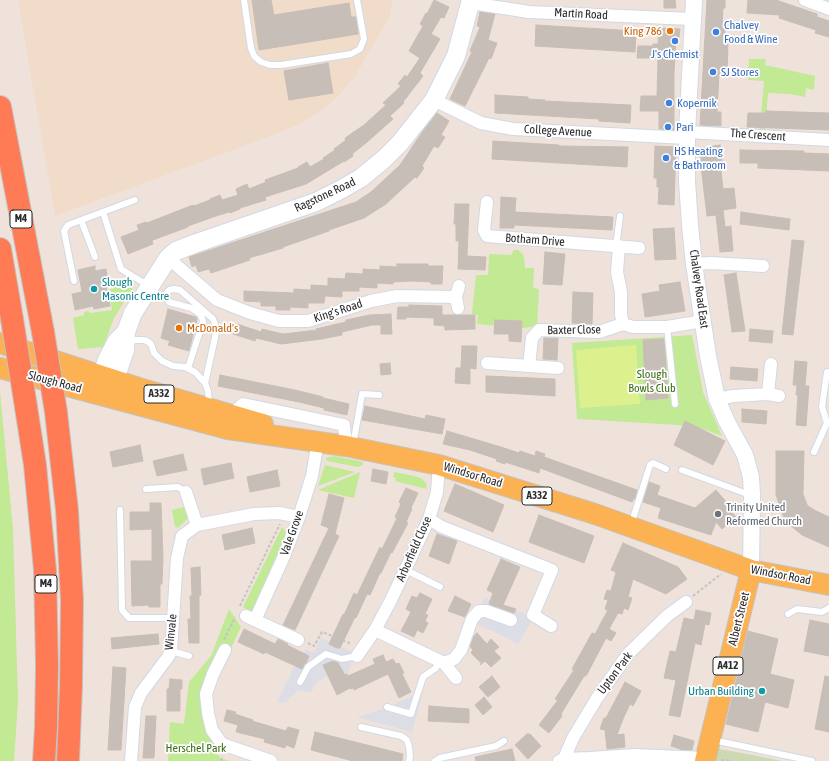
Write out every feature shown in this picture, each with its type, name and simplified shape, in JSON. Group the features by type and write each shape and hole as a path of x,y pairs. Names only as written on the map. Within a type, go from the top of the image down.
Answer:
{"highway":[{"name":"M4","path":"0,107 43,332 56,412 68,510 72,600 68,761"},
{"name":"M4","path":"0,249 35,465 45,570 47,665 44,761"}],"main road":[{"name":"Ragstone Road","path":"105,386 107,360 117,341 126,338 133,313 168,258 176,251 316,202 361,178 384,159 400,143 434,100 456,56 471,2"},
{"name":"A332","path":"0,343 105,386 210,417 231,415 318,442"},
{"name":"Slough Road","path":"0,368 105,386"},
{"name":"Windsor Road","path":"210,417 228,429 349,446 439,465 595,514 742,567 829,585"},
{"name":"Albert Street","path":"707,753 742,567"}],"street":[{"name":"Chalvey Road East","path":"694,0 687,135 688,188 694,264 708,356 717,399 727,422 745,455 751,477 752,495 742,567"},
{"path":"805,0 829,9"},
{"name":"Martin Road","path":"471,2 529,12 692,19"},
{"name":"College Avenue","path":"434,100 481,123 513,129 687,135"},
{"name":"The Crescent","path":"687,135 707,132 829,140"},
{"name":"Botham Drive","path":"487,202 484,230 487,236 639,248"},
{"path":"617,246 618,272 621,292 621,315 623,324 632,327 667,327 703,321"},
{"name":"King's Road","path":"168,258 217,300 250,313 279,321 308,321 370,301 397,296 457,297"},
{"path":"694,264 711,263 762,266"},
{"name":"Baxter Close","path":"529,366 532,338 539,330 599,332 623,324"},
{"path":"487,363 558,368"},
{"path":"717,399 733,396 774,395 771,364"},
{"path":"231,415 243,404 344,425 349,446"},
{"name":"Vale Grove","path":"244,616 284,556 299,517 312,476 318,442"},
{"name":"Arborfield Close","path":"359,652 375,630 406,570 429,519 437,492 439,465"},
{"path":"186,492 197,525"},
{"name":"Winvale","path":"130,761 135,708 140,693 171,651 177,558 182,536 197,525 254,514 279,513 299,517"},
{"path":"429,519 442,527 552,570 533,614 551,626"},
{"name":"Upton Park","path":"562,760 573,738 597,698 628,654 667,616 686,602"},
{"path":"442,661 454,659 461,650 472,619 479,611 486,611 511,620"},
{"path":"244,616 298,640"},
{"path":"375,630 442,661 456,678"},
{"path":"225,650 213,674 206,694 212,730 222,744 271,761"},
{"path":"562,760 635,754 707,753"}],"lane":[{"path":"244,0 251,48 254,56 261,62 276,65 352,54 360,49 364,39 357,0"},
{"path":"74,281 64,231 68,225 135,200"},
{"path":"102,212 121,269 149,286"},
{"path":"617,246 620,216"},
{"path":"81,220 95,257"},
{"path":"188,368 203,322 200,314 191,308 169,302 165,295 169,290 180,290 213,319 215,324 216,333 205,382"},
{"path":"667,327 675,404"},
{"path":"126,338 147,341 151,344 154,354 162,361 173,366 188,368 195,372 205,382 208,391 210,417"},
{"path":"814,452 828,423 822,407 827,372"},
{"path":"349,446 362,394 379,395"},
{"path":"631,527 650,465 653,463 666,469"},
{"path":"682,470 752,495"},
{"path":"146,489 178,487 186,492"},
{"path":"120,510 122,610 129,618 173,618"},
{"path":"406,570 440,587"},
{"path":"788,614 797,609 822,612 829,608"},
{"path":"171,651 189,656"},
{"path":"300,682 308,667 326,654 342,659 359,652"},
{"path":"387,707 411,714 423,677 436,668 442,661"},
{"path":"361,727 401,736 407,740 410,756 409,761"},
{"path":"436,761 440,758 496,746 504,741"},
{"path":"707,753 812,761"}],"path":[{"path":"225,650 224,640 244,616 285,514"},
{"path":"686,602 742,567"},
{"path":"298,640 314,646 322,632 359,652"}],"shaded area":[{"path":"18,0 393,0 389,18 354,78 324,109 302,123 268,137 55,216"},
{"path":"484,598 523,613 533,619 518,644 478,625"},
{"path":"321,638 354,653 348,675 338,669 316,683 311,693 298,690 286,702 277,703 300,651 305,652 305,649 314,653"},
{"path":"417,694 422,695 412,732 357,717 386,708"}],"green space":[{"path":"749,59 766,59 765,65 815,76 814,90 806,88 805,97 790,94 768,93 765,131 759,130 764,81 748,80"},
{"path":"513,250 518,250 522,253 525,268 534,268 533,287 539,290 537,326 523,328 477,324 478,315 472,314 476,275 488,275 489,254 512,255"},
{"path":"129,279 134,286 114,318 103,347 78,349 73,318 84,315 84,312 88,311 91,313 112,310 109,290 115,288 115,282"},
{"name":"Slough Bowls Club","path":"692,335 703,392 722,436 695,426 577,419 572,343"},
{"path":"636,345 640,404 580,408 576,350"},
{"path":"0,392 13,529 18,701 14,761 0,761"},
{"path":"334,456 363,462 363,465 358,467 327,461 326,458"},
{"path":"325,465 355,472 318,486"},
{"path":"360,472 354,498 318,490"},
{"path":"394,472 421,478 426,483 427,489 395,481 396,478 393,477"},
{"path":"184,507 188,518 178,528 175,526 172,510"},
{"path":"282,527 288,535 253,613 243,607"},
{"name":"Herschel Park","path":"229,609 241,627 208,695 214,751 222,759 231,761 168,761 170,722 184,724 189,682 211,656"},
{"path":"719,749 742,753 782,761 715,761"}],"building":[{"path":"252,0 271,0 274,15 349,3 351,17 356,17 358,34 259,50"},
{"path":"434,0 449,7 444,18 441,17 431,34 440,39 420,73 423,76 403,102 404,103 390,116 393,119 352,154 353,156 306,184 265,197 266,200 240,208 230,213 216,216 152,240 153,244 128,254 121,237 139,230 137,225 147,223 220,195 222,200 238,195 236,189 247,184 249,189 266,182 265,180 298,168 307,162 310,167 324,159 323,158 335,150 334,149 346,140 345,138 364,125 386,105 383,103 401,86 398,84 405,75 407,77 420,58 409,51 423,26 420,24"},
{"path":"664,0 675,0 676,8 664,8"},
{"path":"707,0 725,0 722,28 725,28 724,42 728,42 727,75 719,75 717,112 721,112 721,126 700,125"},
{"path":"748,0 776,0 817,14 817,17 829,21 829,37 815,33 816,30 779,18 780,15 747,13"},
{"path":"480,12 495,14 488,40 497,43 491,59 489,58 465,106 450,99 472,52 470,51 480,27 477,26"},
{"path":"536,25 636,31 635,52 535,46"},
{"path":"659,28 680,29 679,37 676,37 674,74 674,130 659,129 659,111 640,111 641,96 657,96 658,58 637,58 638,46 653,46 653,44 658,44"},
{"path":"328,63 333,93 289,100 284,71"},
{"path":"495,95 528,97 528,99 545,101 631,105 630,123 599,121 599,119 495,113"},
{"path":"766,111 829,113 829,130 747,127 748,113 766,113"},
{"path":"437,113 449,121 441,135 445,137 438,148 434,146 422,166 424,168 417,178 415,177 386,204 364,218 283,248 249,258 250,260 211,273 209,269 198,272 196,265 192,267 189,257 356,202 371,192 400,165"},
{"path":"493,141 559,146 628,147 627,167 492,159"},
{"path":"720,145 723,189 734,188 736,208 723,210 725,227 731,226 733,251 720,252 716,215 707,216 700,148"},
{"path":"655,146 676,147 674,205 658,204 659,187 657,187 657,178 654,178"},
{"path":"740,150 804,151 804,153 829,154 829,171 758,168 758,163 740,163"},
{"path":"501,197 516,198 515,212 613,217 612,230 514,225 514,228 500,228"},
{"path":"455,204 469,204 467,256 486,257 485,270 458,269 459,241 456,241 456,224 454,224"},
{"path":"741,212 790,219 789,230 740,224"},
{"path":"674,228 676,259 655,260 653,229"},
{"path":"792,240 804,241 793,335 782,334"},
{"path":"545,252 565,254 562,285 543,284"},
{"path":"397,264 428,264 428,266 443,266 442,284 411,281 393,282 393,284 377,283 377,288 359,287 359,291 342,291 342,297 325,296 324,303 308,303 308,308 290,307 290,310 276,310 276,306 261,306 261,302 244,301 244,291 294,293 294,289 311,290 311,285 328,286 328,278 345,279 346,273 363,274 363,269 380,270 380,266 397,267"},
{"name":"Slough Masonic Centre","path":"95,266 95,271 106,269 109,285 106,285 110,306 94,309 93,306 75,310 72,294 82,292 78,270"},
{"path":"736,273 745,331 732,332 724,275"},
{"path":"680,282 685,311 645,317 642,294 660,291 659,285"},
{"path":"573,292 593,293 592,324 572,323"},
{"path":"409,305 442,306 442,315 475,315 475,329 445,330 445,326 434,325 434,318 406,317 406,319 397,319 398,307 409,307"},
{"name":"McDonald's","path":"168,309 196,317 197,319 189,351 168,345 170,341 161,338"},
{"path":"391,314 392,334 381,334 381,325 372,325 342,332 342,335 281,344 256,338 255,341 233,334 237,324 261,332 262,329 283,334 317,330 316,329 346,322 346,320 370,315"},
{"path":"495,320 522,321 521,342 509,341 509,334 494,334"},
{"path":"750,329 773,331 772,343 749,341"},
{"path":"544,338 558,338 557,360 543,359"},
{"path":"664,339 668,398 646,400 643,340"},
{"path":"462,346 477,346 476,369 470,368 470,384 455,383 456,368 461,368"},
{"path":"795,361 807,362 805,386 809,386 806,426 796,425 798,395 796,395 797,385 793,385"},
{"path":"390,363 391,374 381,375 380,364"},
{"path":"731,367 758,369 757,381 730,379"},
{"path":"220,375 295,390 349,404 347,415 299,402 218,386"},
{"path":"486,376 555,379 555,396 486,392"},
{"path":"365,406 425,419 426,415 445,419 442,434 362,420"},
{"path":"742,409 767,411 766,424 742,422"},
{"path":"685,421 725,441 713,465 674,445"},
{"path":"447,431 519,453 520,451 535,456 536,451 545,454 544,457 637,490 635,499 633,499 632,502 540,468 539,473 505,462 505,464 496,461 497,459 470,450 443,444"},
{"path":"140,445 143,461 113,467 110,452"},
{"path":"776,451 804,451 803,494 807,505 829,517 829,547 802,535 785,521 776,495"},
{"path":"183,454 187,470 157,476 153,461"},
{"path":"231,463 234,478 204,485 201,469"},
{"path":"373,469 388,472 386,484 371,481"},
{"path":"277,470 280,486 250,492 247,477"},
{"path":"649,482 660,486 657,495 695,508 716,490 728,504 726,506 736,517 722,529 716,522 711,535 658,518 661,508 643,502"},
{"path":"455,484 504,505 493,532 444,511"},
{"path":"406,488 418,493 406,522 408,523 392,553 391,552 370,595 367,594 340,648 337,648 329,644 354,593 357,595 380,547 382,549 389,535 397,518 395,517 401,504 399,502"},
{"path":"329,494 344,498 335,534 339,536 295,630 283,625 329,528 321,525"},
{"path":"150,503 161,503 163,558 162,584 160,584 160,607 149,607 149,605 132,606 131,561 152,561 152,529 130,530 130,512 150,512"},
{"path":"539,515 594,536 584,563 529,542"},
{"path":"252,528 255,543 225,550 222,535"},
{"path":"437,534 457,541 449,564 429,556"},
{"path":"623,543 678,567 687,579 666,594 633,579 628,597 632,598 628,610 624,608 622,614 618,613 609,629 616,633 611,641 606,638 586,676 584,676 561,714 562,716 549,733 539,725 558,700 555,699 574,670 572,669 592,633 595,634 608,610 605,609 608,600 604,599 607,590 611,591 616,572 611,570"},
{"path":"501,559 520,567 503,605 516,609 514,613 489,604 493,593 487,590"},
{"path":"200,567 201,595 199,596 199,643 189,643 188,619 191,619 190,596 192,596 191,568"},
{"path":"420,593 432,599 425,614 428,615 425,621 428,623 423,633 417,630 414,637 401,631 411,612 406,609 412,596 417,598"},
{"path":"455,596 471,604 465,617 448,611"},
{"path":"696,610 711,613 709,625 705,624 701,645 695,643 680,717 669,715 676,680 664,678 670,651 676,652 684,618 694,620"},
{"path":"810,620 829,624 829,656 804,651"},
{"path":"244,629 275,644 278,639 288,644 287,645 309,656 306,663 302,669 265,652 264,654 238,642"},
{"name":"Urban Building","path":"748,631 778,639 770,674 794,680 788,708 765,702 758,732 726,724"},
{"path":"477,633 487,644 491,639 499,647 494,651 501,658 491,667 485,661 480,665 482,661 480,662 471,653 473,650 470,646 474,636"},
{"path":"158,634 159,644 112,649 111,638"},
{"path":"383,655 386,662 393,659 396,664 399,663 404,673 402,674 411,692 399,698 388,674 354,690 353,688 350,688 337,695 323,665 333,661 338,663 345,675 347,674 348,676 375,664 373,659"},
{"path":"113,667 126,668 121,750 108,750"},
{"path":"492,676 500,687 488,697 479,687"},
{"path":"825,676 829,677 829,732 815,729"},
{"path":"170,679 182,680 182,689 180,689 180,711 167,711 167,689 169,689"},
{"path":"625,682 641,691 633,706 630,704 617,735 624,734 625,747 607,749 605,730 600,729 604,718 606,718"},
{"path":"484,697 492,707 483,715 475,705"},
{"path":"429,706 469,709 469,723 428,721"},
{"path":"227,710 236,712 235,714 253,720 252,721 286,731 288,727 299,730 294,748 286,745 285,748 264,742 265,739 236,732 238,725 224,721"},
{"path":"146,716 156,716 154,758 143,758"},
{"path":"315,732 403,754 402,761 353,761 311,750"},
{"path":"527,734 530,734 541,746 528,759 515,745"},
{"path":"674,735 694,741 692,750 683,750 671,746"},
{"path":"512,749 515,761 476,761 475,757"}],"place":[{"name":"King 786","path":"670,31"},
{"name":"Chalvey Food & Wine","path":"716,32"},
{"name":"J's Chemist","path":"675,41"},
{"name":"SJ Stores","path":"713,72"},
{"name":"Kopernik","path":"669,103"},
{"name":"Pari","path":"668,127"},
{"name":"HS Heating & Bathroom","path":"666,158"},
{"name":"Slough Masonic Centre","path":"94,289"},
{"name":"McDonald's","path":"179,328"},
{"name":"Trinity United Reformed Church","path":"718,514"},
{"name":"Urban Building","path":"762,691"}]}
